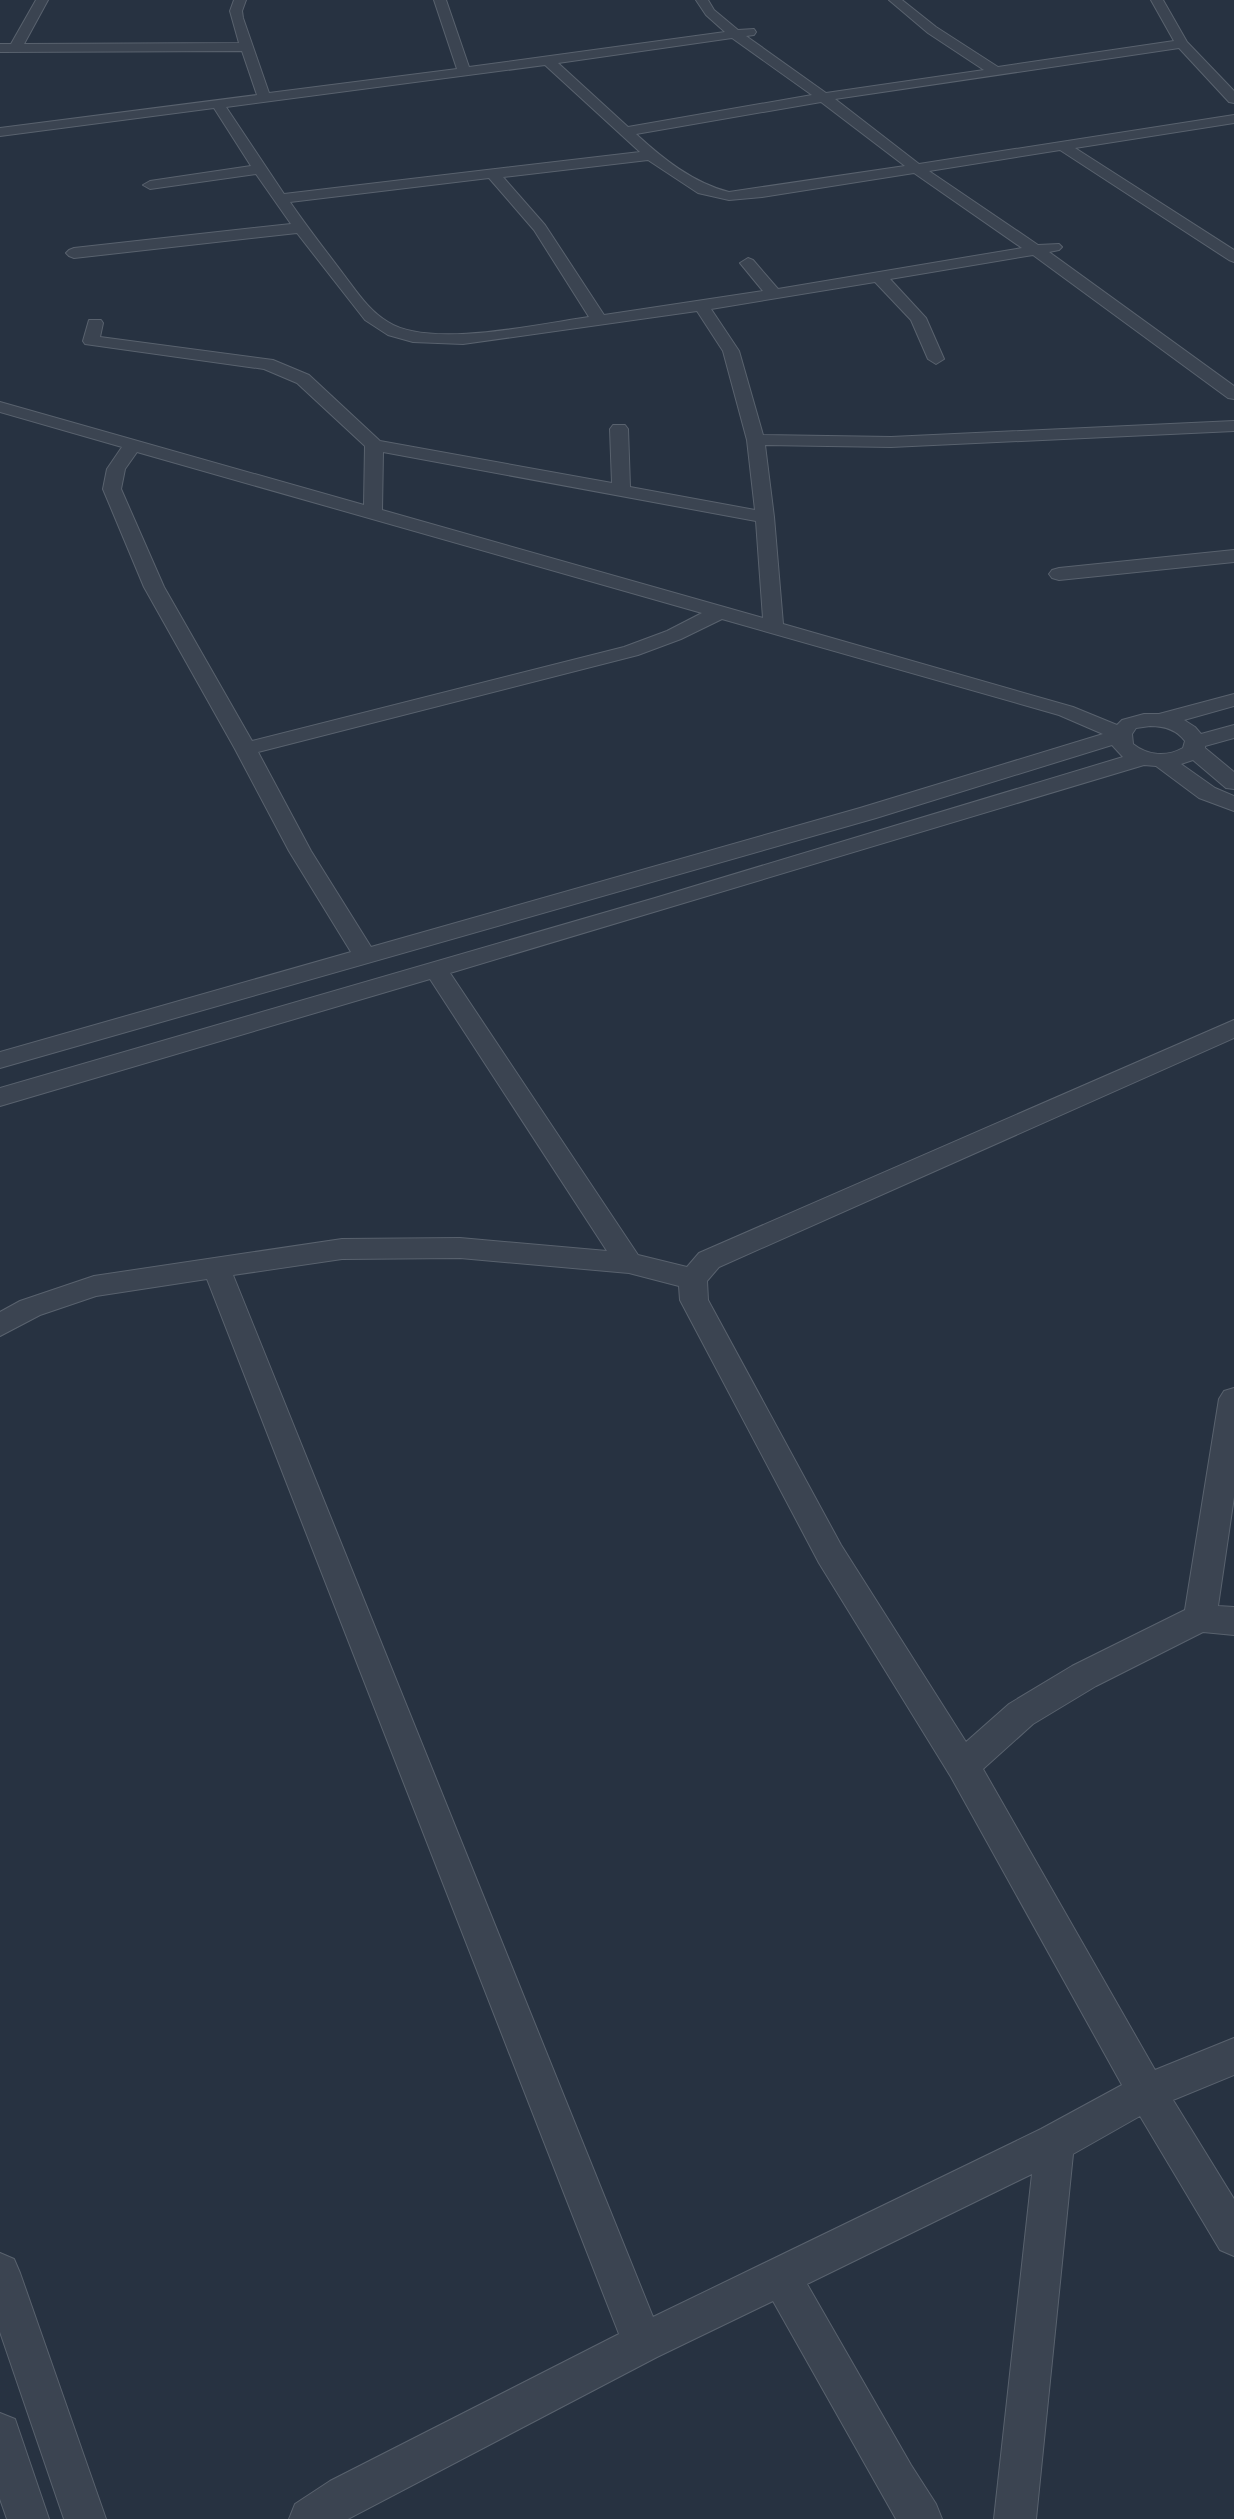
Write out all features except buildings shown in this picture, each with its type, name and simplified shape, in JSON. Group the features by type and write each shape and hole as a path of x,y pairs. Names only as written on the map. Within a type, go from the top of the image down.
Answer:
{"street":[{"path":"16,47 42,0"},
{"path":"240,0 236,11 264,97"},
{"path":"440,0 464,72"},
{"path":"702,0 710,12 736,35 832,97"},
{"path":"717,0 723,11 923,168 1234,394"},
{"path":"895,0 932,30 996,72"},
{"path":"1157,0 1182,44 1234,99"},
{"path":"0,132 548,61 750,32"},
{"path":"627,131 832,97 1182,44"},
{"path":"0,48 247,47"},
{"path":"548,61 651,154 703,190 729,196 762,193 1234,119"},
{"path":"218,104 299,228 367,314 384,327 405,336 430,340 463,339 600,321 1054,247"},
{"path":"1061,145 1234,257"},
{"path":"280,199 494,175 651,154"},
{"path":"923,168 1054,247 1234,376"},
{"path":"150,184 260,169"},
{"path":"494,175 540,228 600,321"},
{"path":"74,253 299,228"},
{"path":"748,263 772,292"},
{"path":"879,277 918,318 936,360"},
{"path":"701,306 731,351 756,440 765,517 773,627"},
{"path":"94,323 91,341 267,364 303,379 374,445 765,517"},
{"path":"0,407 1066,711 1095,725 1126,730"},
{"path":"756,440 891,442 1234,426"},
{"path":"619,429 621,490"},
{"path":"373,513 374,445"},
{"path":"132,446 116,469 112,489 154,586 246,749 300,851 364,955"},
{"path":"1060,574 1234,556"},
{"path":"246,749 631,651 674,635 720,612"},
{"path":"0,1060 858,816 1126,730 1234,700"},
{"path":"1160,720 1184,728 1192,734 1194,746 1234,783"},
{"path":"1126,730 1124,746 1154,760 1207,793 1234,804"},
{"path":"0,1097 1154,760 1187,756 1194,746 1234,731"},
{"path":"435,969 629,1263"},
{"path":"1234,1028 709,1260 693,1279 694,1300 830,1554 962,1766 1147,2092 1234,2236"},
{"path":"0,1325 30,1308 94,1286 352,1249 460,1248 629,1263 693,1279"},
{"path":"216,1267 643,2343"},
{"path":"1200,1618 1234,1400"},
{"path":"962,1766 1021,1714 1084,1676 1200,1618 1234,1621"},
{"path":"310,2519 345,2496 643,2343 1055,2143 1147,2092 1234,2056"},
{"path":"1016,2519 1055,2143"},
{"path":"0,2273 85,2519"},
{"path":"781,2277 891,2471 921,2519"},
{"path":"0,2434 28,2519"}]}
